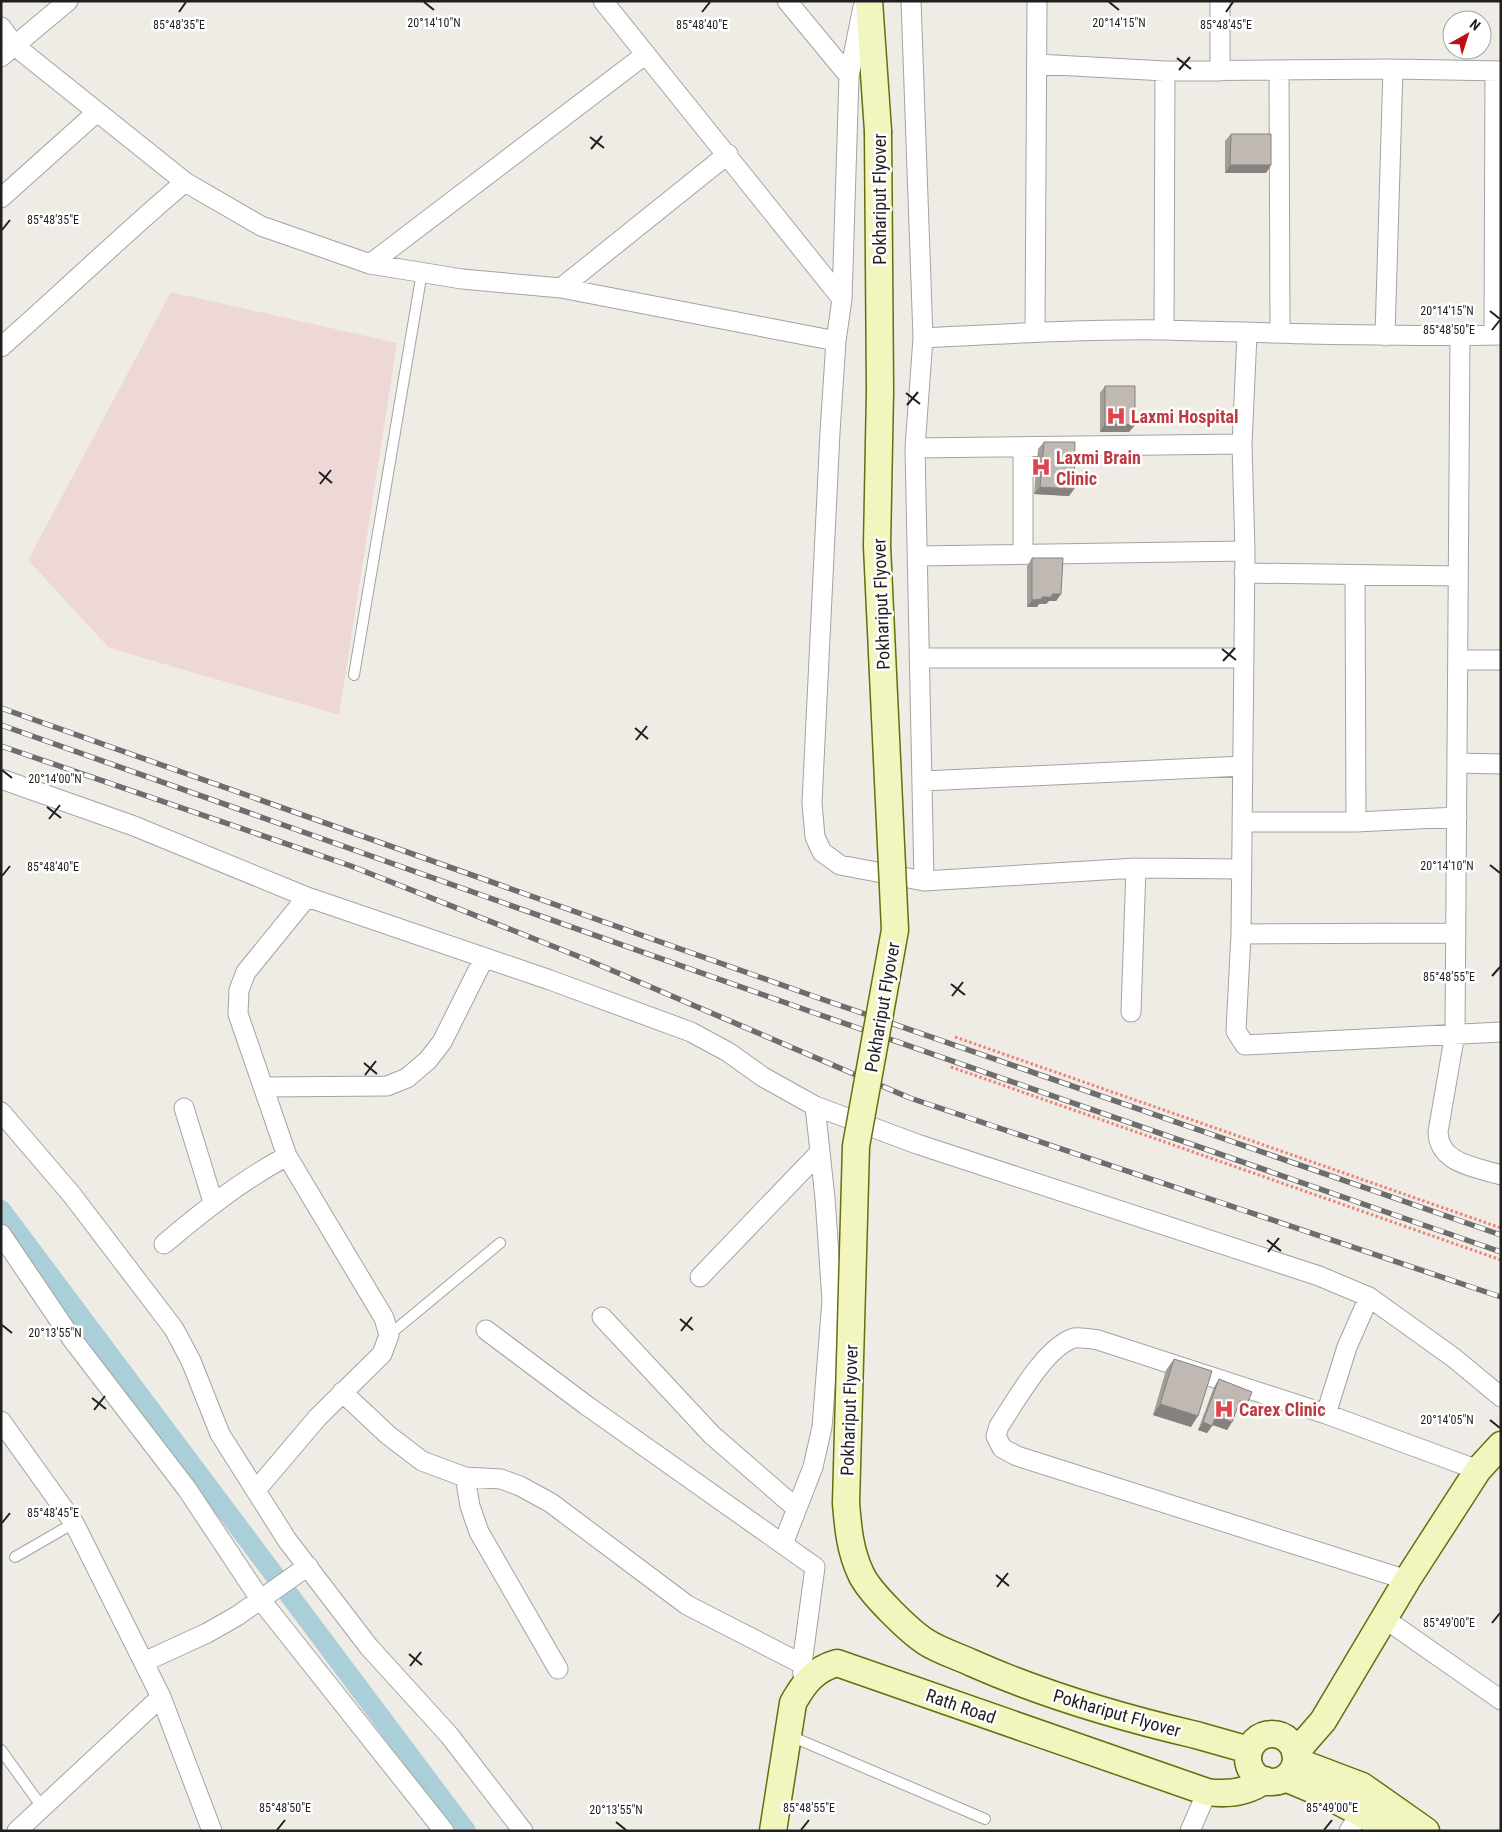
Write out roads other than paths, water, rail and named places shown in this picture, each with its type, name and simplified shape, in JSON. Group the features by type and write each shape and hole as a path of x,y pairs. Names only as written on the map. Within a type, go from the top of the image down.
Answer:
{"main road":[{"name":"Pokhariput Flyover","path":"869,1 878,131 880,391 877,546 895,930 856,1146 846,1503 850,1543 862,1575 893,1613 926,1642 997,1674 1068,1700 1142,1722 1250,1750"},
{"path":"1285,1768 1323,1721 1407,1580 1478,1470 1501,1445"},
{"name":"Rath Road","path":"773,1831 793,1703 803,1674 837,1663 1207,1792 1220,1794 1245,1791 1285,1768"},
{"path":"1285,1768 1287,1739 1272,1734 1258,1738 1250,1750 1248,1758 1253,1772 1285,1768 1336,1775 1362,1786 1426,1831"},
{"path":"1285,1768 1355,1821 1389,1831"}],"street":[{"path":"8,51 68,1"},
{"path":"603,1 728,154 842,299"},
{"path":"787,1 849,76"},
{"path":"864,1 849,76 842,299 836,340 812,803 815,837 822,852 840,865 924,880 1136,868 1242,869"},
{"path":"911,1 923,338 915,448 919,658 924,781 924,880"},
{"path":"1035,332 1037,1"},
{"path":"1220,1 1220,71"},
{"path":"1,27 8,51 97,112 185,182 261,226 370,264 561,288 836,340"},
{"path":"370,264 646,54"},
{"path":"923,338 1035,332 1164,330 1246,334 1498,335 1498,71 1393,69 1166,71 1037,64"},
{"path":"1385,336 1393,69"},
{"path":"1279,70 1280,333"},
{"path":"1164,330 1166,71"},
{"path":"1,198 97,112"},
{"path":"561,288 728,154"},
{"path":"1,347 57,298 128,230 185,182"},
{"path":"1246,334 1242,444 1245,551 1242,869 1236,1031 1245,1045 1455,1032 1501,1032"},
{"path":"1460,335 1455,1032 1441,1106 1438,1142 1444,1152 1454,1160 1501,1175"},
{"path":"915,448 1242,444"},
{"path":"1023,447 1023,553"},
{"path":"917,556 1245,551"},
{"path":"1244,573 1458,576"},
{"path":"1356,576 1356,822"},
{"path":"919,658 1244,658"},
{"path":"1458,660 1501,660"},
{"path":"1457,763 1501,764"},
{"path":"924,781 1243,766"},
{"path":"1,779 134,826 307,897 692,1032 728,1052 763,1077 814,1106 917,1144 1319,1276 1369,1298 1454,1358 1501,1397"},
{"path":"1242,822 1356,822 1456,817"},
{"path":"1131,1012 1136,868"},
{"path":"256,1490 342,1392 382,1354 389,1335 384,1318 287,1156 238,1014 238,990 246,972 307,897"},
{"path":"1241,934 1456,932"},
{"path":"264,1087 388,1086 407,1078 428,1060 442,1042 484,958"},
{"path":"783,1544 813,1467 822,1427 832,1300 820,1152 814,1106"},
{"path":"184,1108 213,1202"},
{"path":"1,1112 72,1195 174,1329 191,1361 220,1434 287,1540 369,1647 449,1735 523,1831"},
{"path":"700,1277 820,1152"},
{"path":"164,1244 213,1202 251,1175 287,1156"},
{"path":"1,1234 72,1339 186,1489 260,1598 444,1831"},
{"path":"1326,1414 1348,1347 1369,1298"},
{"path":"602,1317 712,1435 796,1508"},
{"path":"342,1392 388,1435 422,1461 465,1476 501,1479 520,1486 551,1503 687,1605 803,1674 815,1567 586,1405 486,1330"},
{"path":"1407,1580 1017,1456 1002,1448 996,1436 999,1426 1042,1364 1059,1347 1075,1338 1098,1340 1326,1414 1478,1470"},
{"path":"1,1421 74,1523 161,1697 212,1831"},
{"path":"465,1476 470,1506 479,1532 558,1669"},
{"path":"144,1662 207,1633 237,1616 260,1598 307,1567"},
{"path":"1385,1619 1501,1700"},
{"path":"17,1831 161,1697"},
{"path":"1190,1831 1207,1792"}],"lane":[{"path":"354,675 422,272"},
{"path":"389,1335 500,1243"},
{"path":"15,1557 74,1523"},
{"path":"788,1735 985,1819"},
{"path":"1,1750 42,1807"}],"waterway":[{"path":"1,1210 466,1831"}],"railway":[{"path":"1,708 813,996 1501,1235"},
{"path":"1,725 809,1011 1501,1252"},
{"path":"1,746 351,866 590,961 910,1098 1501,1297"}],"place":[{"name":"Laxmi Hospital","path":"1116,416"},
{"name":"Laxmi Brain Clinic","path":"1041,467"},
{"name":"Carex Clinic","path":"1224,1409"}]}
